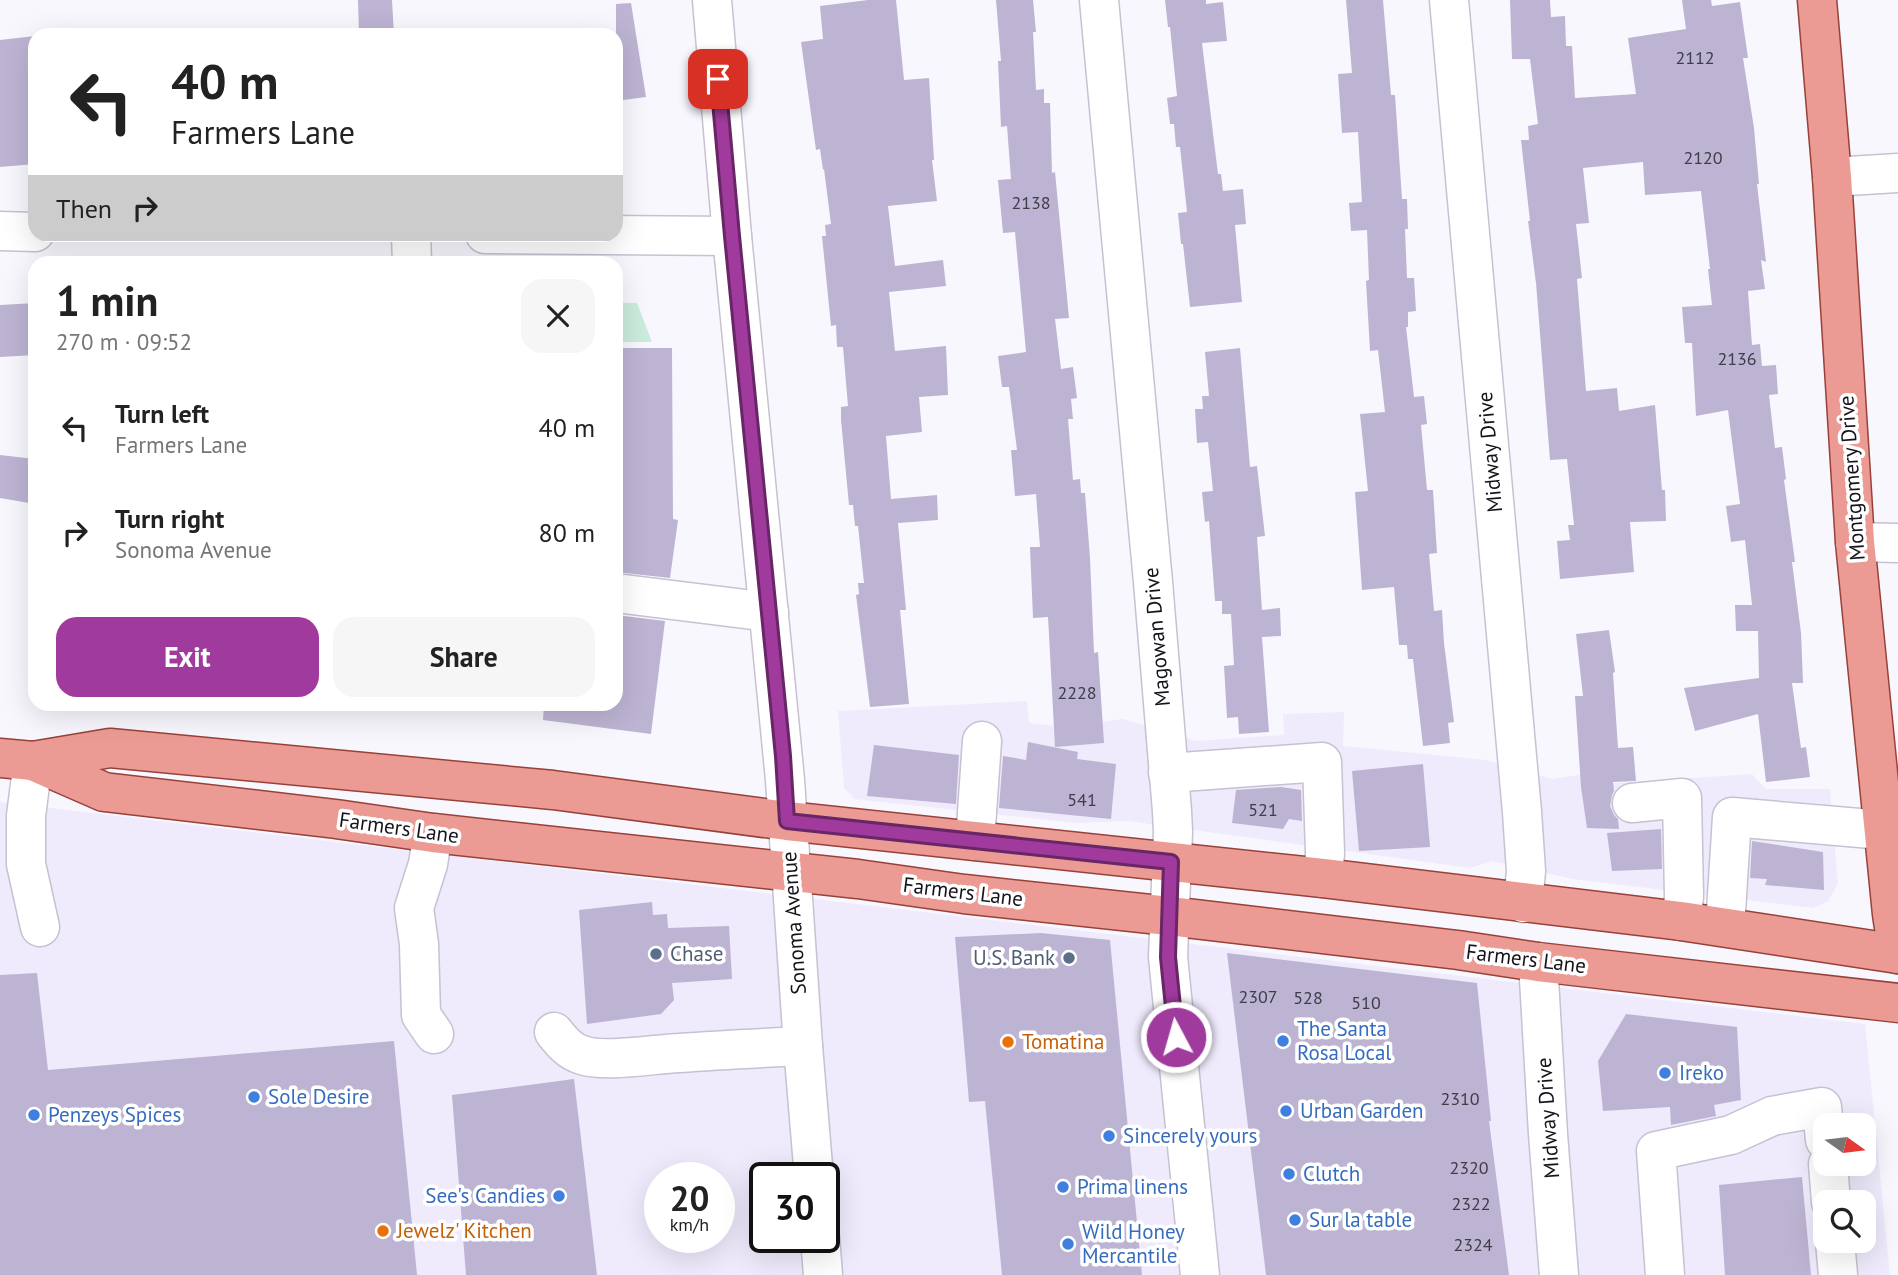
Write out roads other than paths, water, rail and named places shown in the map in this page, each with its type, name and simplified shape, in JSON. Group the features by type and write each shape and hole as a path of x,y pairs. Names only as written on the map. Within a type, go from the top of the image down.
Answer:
{"main road":[{"name":"Montgomery Drive","path":"1816,0 1832,177 1855,542 1888,773 1883,830 1898,954"},
{"path":"17,760 110,748 553,790 787,821 1323,878 1681,921 1898,954"},
{"name":"Farmers Lane","path":"17,760 104,792 433,833 790,872 1898,1003"}],"street":[{"name":"Sonoma Avenue","path":"712,0 732,236 784,767 813,1162"},
{"name":"Magowan Drive","path":"1099,0 1173,832 1168,957 1199,1275"},
{"name":"Midway Drive","path":"1449,0 1522,812 1526,871 1523,903"},
{"path":"1832,177 1898,173"},
{"path":"0,232 28,232"},
{"path":"623,235 732,236"},
{"path":"1855,542 1898,543"},
{"path":"623,594 769,612"},
{"path":"975,841 982,741"},
{"path":"17,760 26,816 26,864 40,927"},
{"path":"1168,773 1322,762 1325,853 1323,878"},
{"path":"1632,803 1682,798 1684,897 1681,921"},
{"path":"1725,927 1732,817 1883,830"},
{"path":"433,833 428,864 414,908 419,944 421,1015 434,1034"},
{"name":"Midway Drive","path":"1538,962 1559,1275"},
{"path":"554,1031 564,1045 583,1056 591,1057 628,1058 680,1052 803,1046"},
{"path":"1665,1275 1656,1151 1731,1135 1772,1116 1822,1107 1823,1113"},
{"path":"821,1253 823,1275"},
{"path":"1836,1253 1838,1275"}],"place":[{"name":"Chase","path":"656,954"},
{"name":"U.S. Bank","path":"1069,958"},
{"name":"The Santa Rosa Local","path":"1283,1041"},
{"name":"Tomatina","path":"1008,1042"},
{"name":"Ireko","path":"1665,1073"},
{"name":"Sole Desire","path":"254,1097"},
{"name":"Urban Garden","path":"1286,1111"},
{"name":"Penzeys Spices","path":"34,1115"},
{"name":"Sincerely yours","path":"1109,1136"},
{"name":"Clutch","path":"1289,1174"},
{"name":"Prima linens","path":"1063,1187"},
{"name":"See's Candies","path":"559,1196"},
{"name":"Sur la table","path":"1295,1220"},
{"name":"Jewelz' Kitchen","path":"383,1231"},
{"name":"Wild Honey Mercantile","path":"1068,1244"}]}
